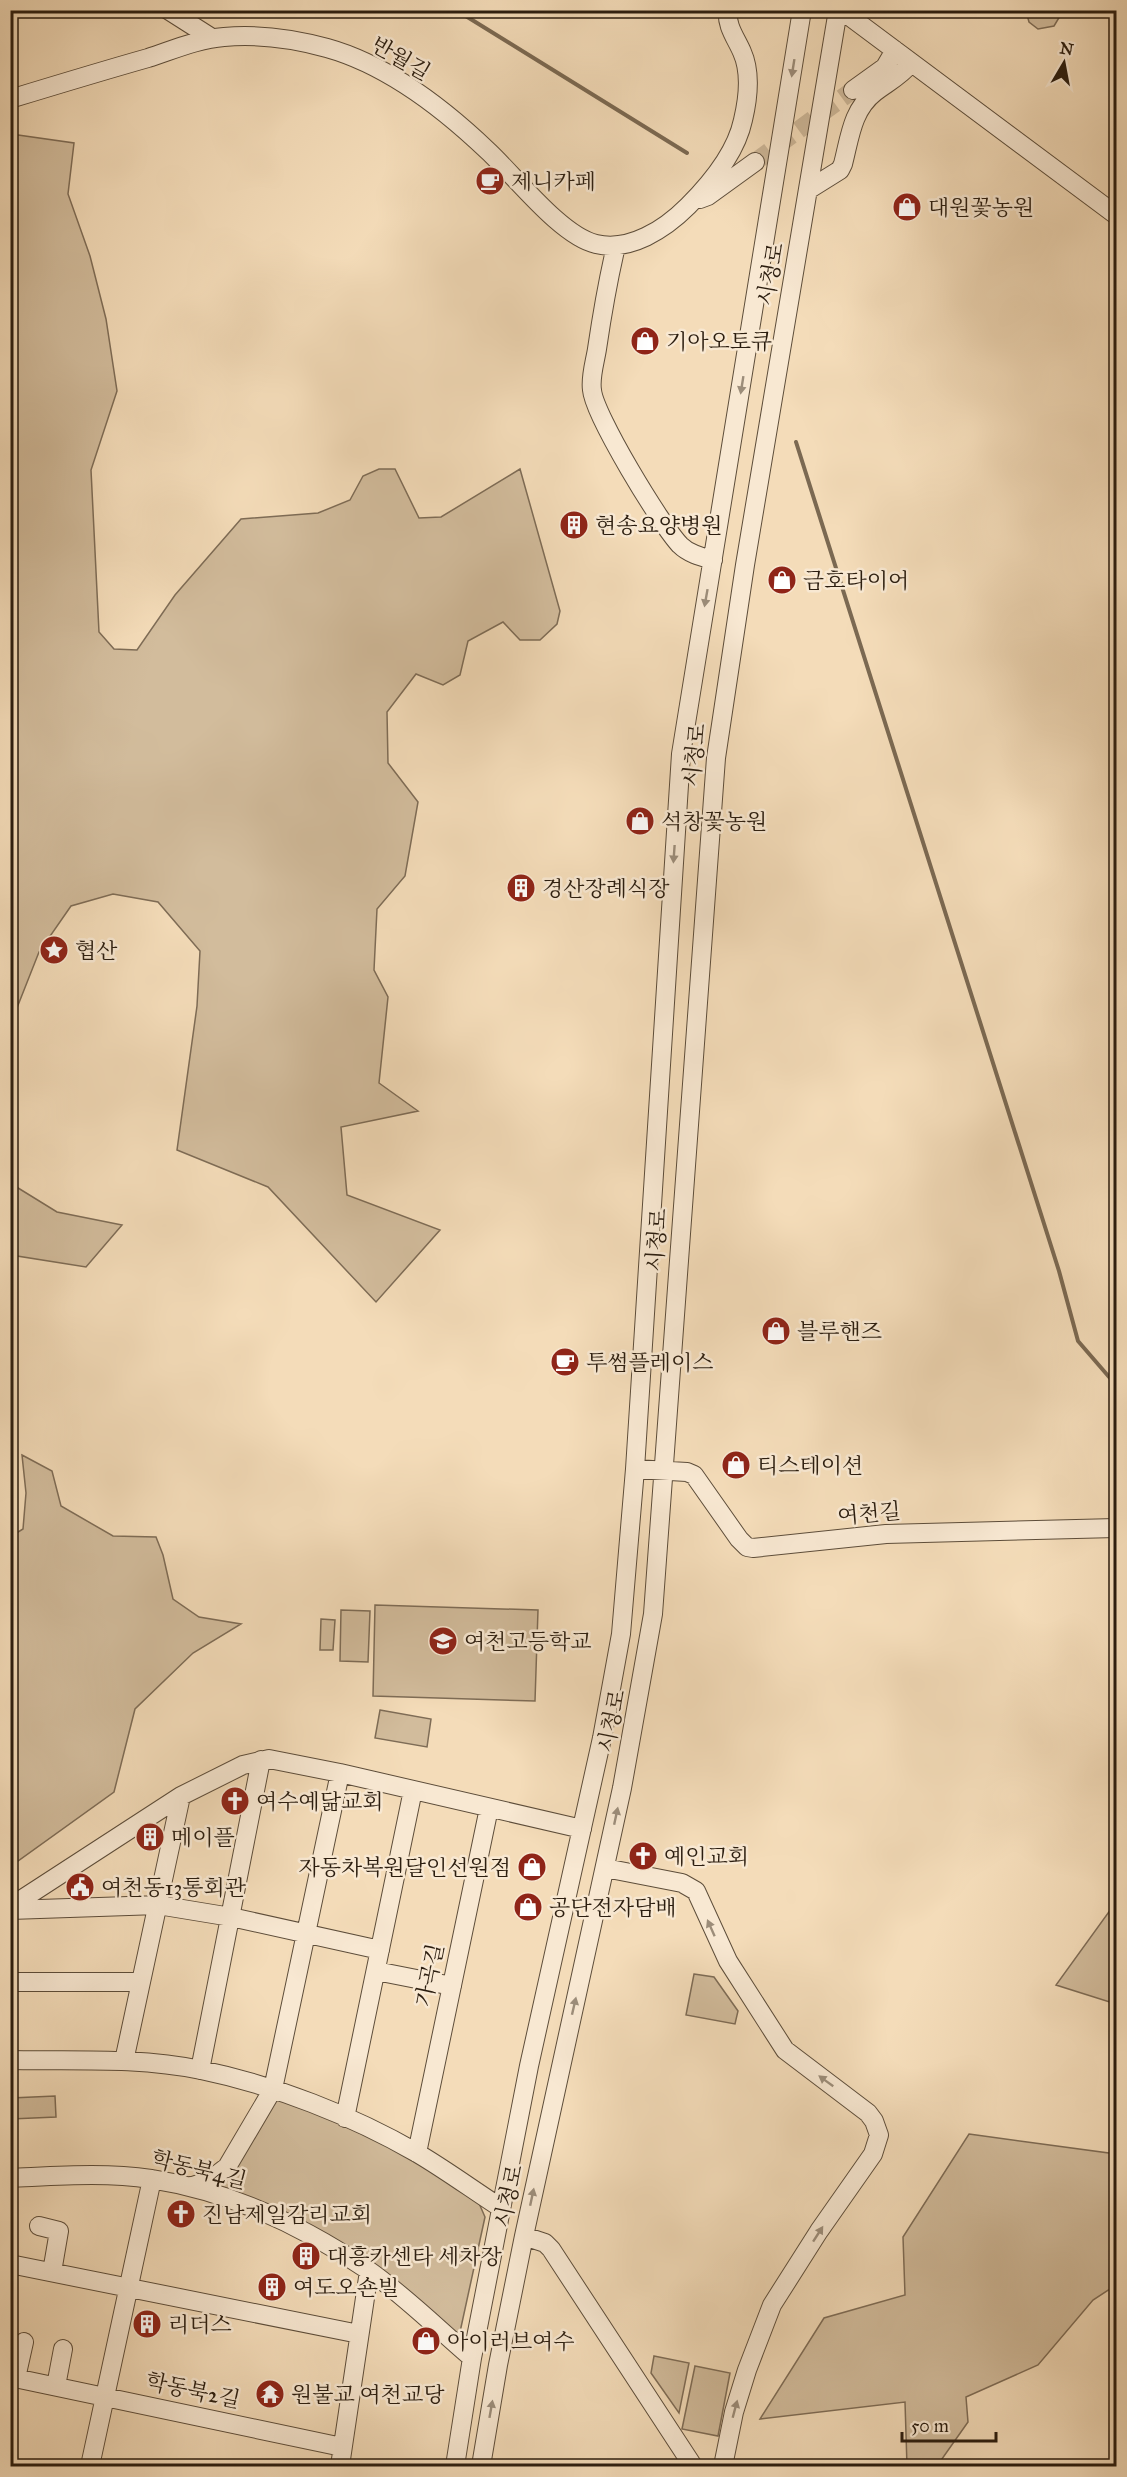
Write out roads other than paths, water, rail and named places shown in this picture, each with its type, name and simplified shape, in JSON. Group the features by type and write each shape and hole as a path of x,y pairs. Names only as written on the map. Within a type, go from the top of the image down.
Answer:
{"street":[{"path":"168,10 212,38"},
{"name":"반월길","path":"10,99 212,38 254,36 301,42 346,54 406,86 461,127 560,222 585,241 616,246 661,228 693,201 727,158 739,136 747,81 746,67 743,54 728,23 728,10"},
{"name":"시청로","path":"454,2466 472,2358 529,2066 606,1717 621,1634 635,1469 681,754 802,10"},
{"path":"840,10 1116,215"},
{"name":"시청로","path":"481,2466 524,2236 634,1726 653,1614 716,758 780,398 808,190 840,10"},
{"path":"853,90 885,67 895,50"},
{"path":"808,190 840,170 854,119 865,100 903,74 911,63"},
{"path":"693,201 708,196 755,162"},
{"path":"585,241 604,260 608,283"},
{"path":"616,246 592,385 593,398 624,458 668,529 688,551 713,560"},
{"name":"여천길","path":"635,1469 687,1472 694,1475 739,1539 747,1547 753,1548 886,1534 1116,1528"},
{"path":"10,1908 181,1796 222,1774 261,1760 276,1759 582,1829"},
{"path":"200,2070 261,1760"},
{"path":"190,2187 210,2180 227,2167 273,2089 340,1773"},
{"path":"345,2118 413,1790"},
{"path":"124,2061 181,1796"},
{"name":"가곡길","path":"417,2153 489,1808"},
{"path":"605,1868 682,1883 696,1891 728,1961 785,2050 868,2113 879,2135 870,2159 819,2231 772,2305 747,2370 734,2412 723,2466"},
{"path":"10,1908 158,1905 231,1917 380,1950"},
{"path":"376,1971 452,1986"},
{"path":"10,1982 140,1982"},
{"path":"10,2060 124,2061 200,2070 273,2089 345,2118 417,2153 501,2208"},
{"path":"529,2066 559,2071"},
{"name":"학동북4길","path":"10,2178 118,2176 152,2179 190,2187 273,2216 369,2271 472,2358"},
{"path":"90,2466 152,2179"},
{"path":"39,2226 59,2230 52,2272"},
{"path":"524,2236 545,2243 551,2249 693,2466"},
{"path":"10,2264 359,2334"},
{"path":"340,2466 369,2271"},
{"path":"13,2378 24,2342"},
{"path":"56,2386 63,2349"},
{"name":"학동북2길","path":"13,2378 342,2447"}],"waterway":[{"path":"456,10 687,153"},
{"path":"796,442 1059,1271 1078,1341 1116,1385"}],"tunnel":[{"path":"755,162 853,90"}],"place":[{"name":"제니카페","path":"490,181"},
{"name":"대원꽃농원","path":"907,207"},
{"name":"기아오토큐","path":"645,341"},
{"name":"현송요양병원","path":"574,525"},
{"name":"금호타이어","path":"782,580"},
{"name":"석창꽃농원","path":"640,821"},
{"name":"경산장례식장","path":"521,888"},
{"name":"협산","path":"54,950"},
{"name":"블루핸즈","path":"776,1331"},
{"name":"투썸플레이스","path":"565,1362"},
{"name":"티스테이션","path":"736,1465"},
{"name":"여천고등학교","path":"443,1641"},
{"name":"여수예닮교회","path":"235,1801"},
{"name":"메이플","path":"150,1837"},
{"name":"예인교회","path":"643,1856"},
{"name":"자동차복원달인선원점","path":"532,1867"},
{"name":"여천동13통회관","path":"80,1887"},
{"name":"공단전자담배","path":"528,1907"},
{"name":"진남제일감리교회","path":"181,2214"},
{"name":"대흥카센타 세차장","path":"306,2256"},
{"name":"여도오숀빌","path":"272,2287"},
{"name":"리더스","path":"147,2324"},
{"name":"아이러브여수","path":"426,2341"},
{"name":"원불교 여천교당","path":"270,2394"}]}
